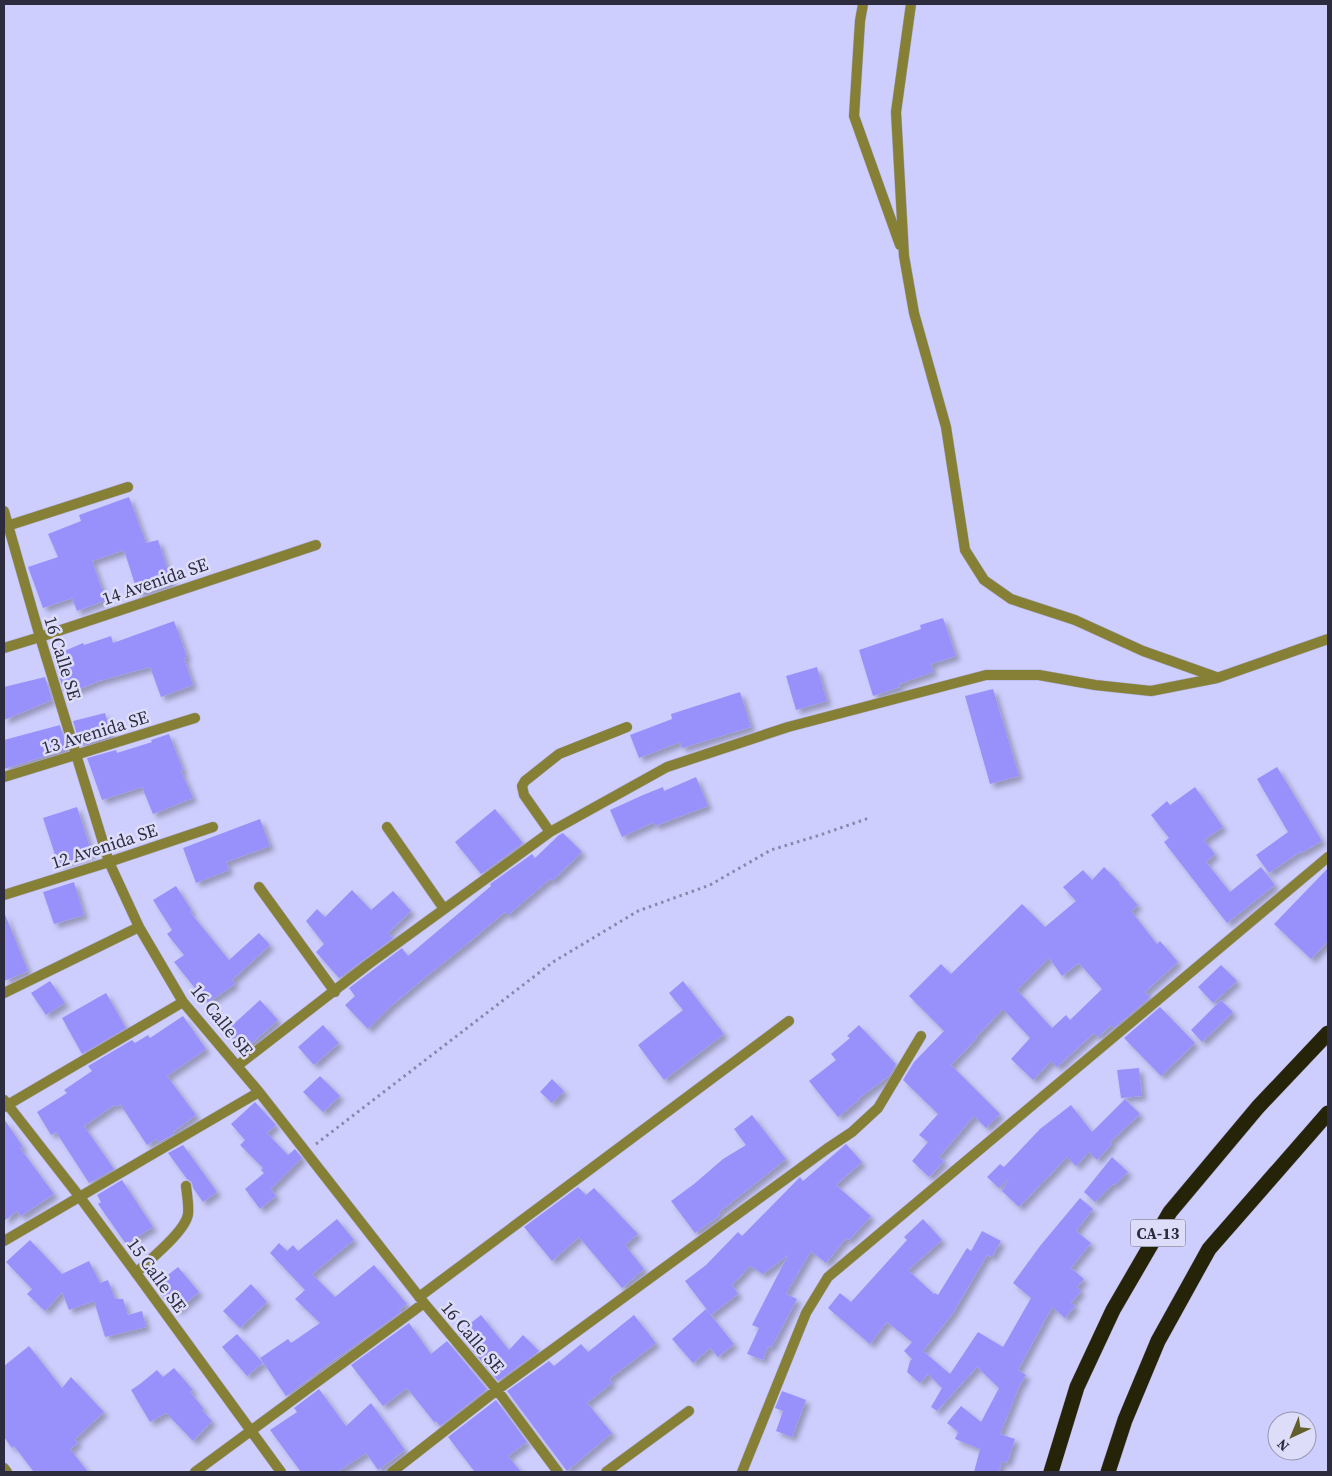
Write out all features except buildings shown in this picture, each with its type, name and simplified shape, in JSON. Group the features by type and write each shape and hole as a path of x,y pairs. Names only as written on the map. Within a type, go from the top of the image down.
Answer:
{"highway":[{"name":"CA-13","path":"1051,1472 1076,1387 1112,1310 1170,1212 1258,1108 1328,1033"},
{"name":"CA-13","path":"1108,1472 1124,1420 1158,1341 1209,1249 1328,1113"}],"street":[{"path":"863,4 860,21 854,116 904,256"},
{"path":"911,4 896,112 904,256 914,312 946,427 965,550 984,580 1011,599 1075,620 1143,651 1217,678"},
{"path":"6,526 128,487"},
{"name":"16 Calle SE","path":"4,511 6,526 109,862 139,927 183,1002 259,1092 421,1300 497,1390 558,1472"},
{"name":"14 Avenida SE","path":"4,648 316,544"},
{"path":"237,1066 444,909 550,832 667,767 788,727 986,675 1039,675 1095,685 1151,691 1217,678 1328,639"},
{"name":"13 Avenida SE","path":"4,777 195,718"},
{"path":"550,832 524,795 522,786 525,781 560,754 627,727"},
{"name":"12 Avenida SE","path":"4,895 213,827"},
{"path":"387,827 444,909"},
{"path":"742,1472 806,1313 828,1277 1328,857"},
{"path":"259,887 335,992"},
{"path":"4,993 139,927"},
{"path":"5,1104 183,1002"},
{"path":"195,1472 788,1022"},
{"path":"392,1472 497,1390 852,1132 878,1108 922,1036"},
{"path":"4,1241 259,1092"},
{"name":"15 Calle SE","path":"5,1104 79,1196 281,1472"},
{"path":"136,1273 178,1233 185,1222 188,1214 186,1186"},
{"path":"606,1472 689,1411"},
{"path":"4,1468 7,1472"}],"path":[{"path":"306,1152 553,962 638,911 710,885 771,850 869,818"}]}
